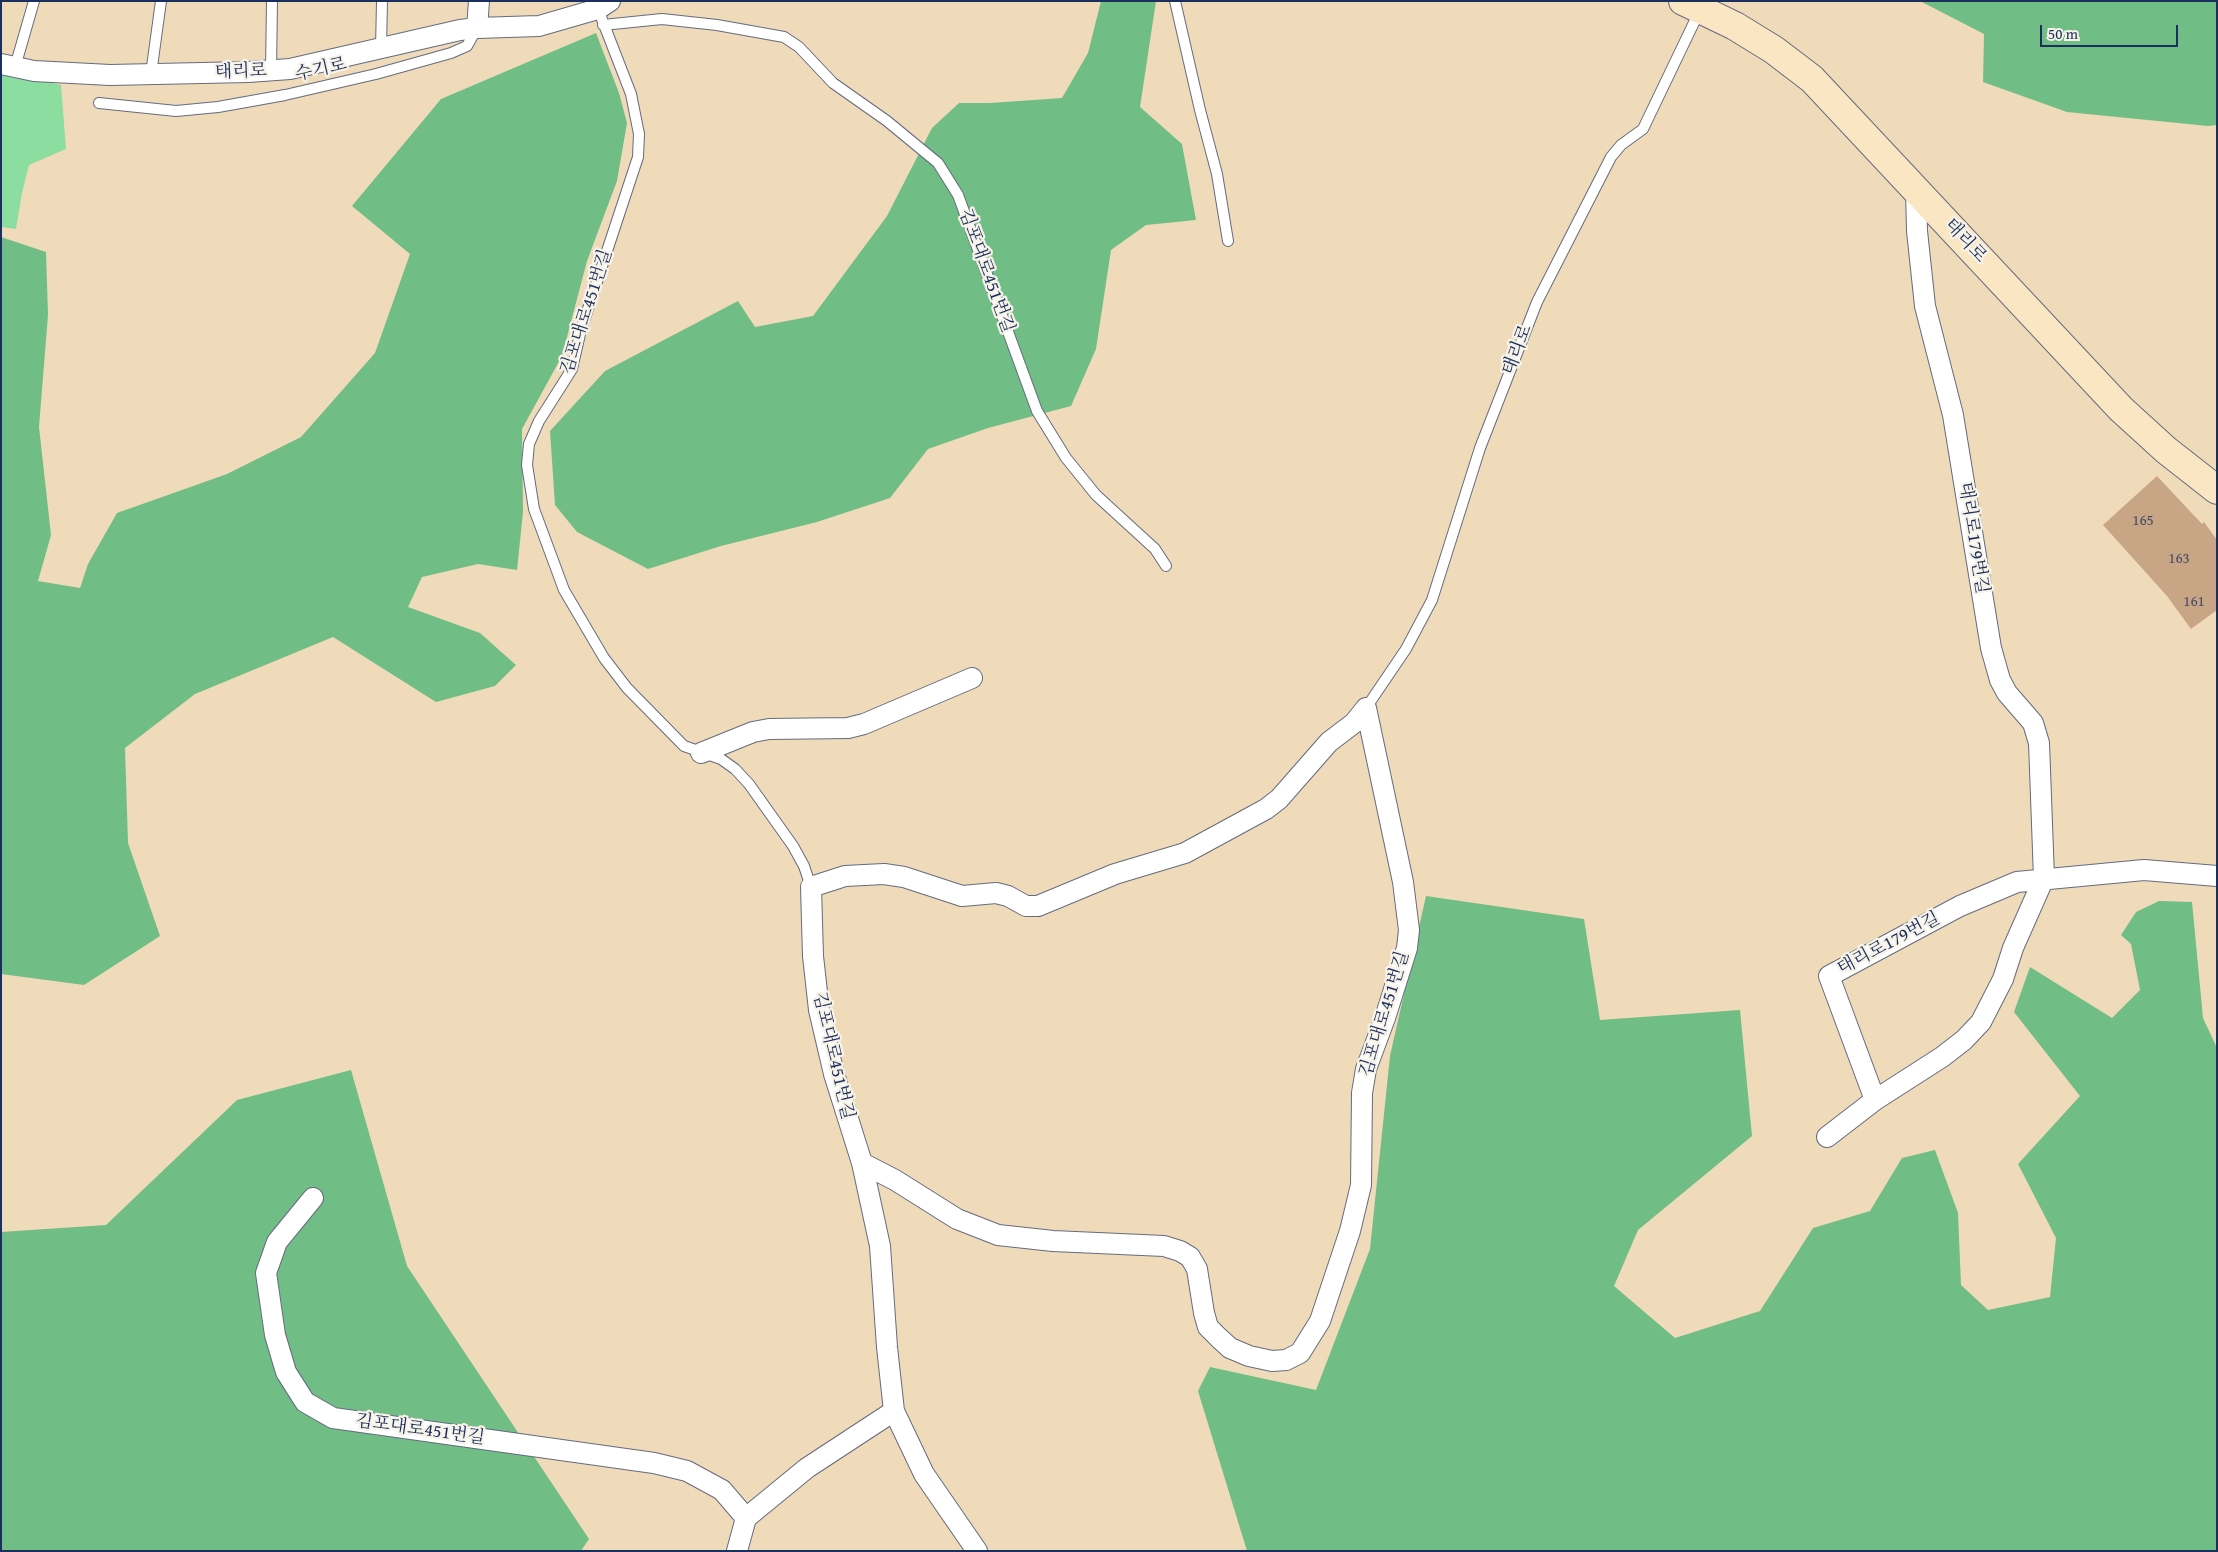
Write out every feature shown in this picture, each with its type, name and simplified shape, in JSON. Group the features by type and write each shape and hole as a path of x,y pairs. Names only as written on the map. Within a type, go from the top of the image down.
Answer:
{"street":[{"path":"477,28 479,1"},
{"name":"태리로","path":"1696,4 1774,50 1812,79 2120,409 2166,450 2217,490"},
{"name":"태리로","path":"8,66 62,74 151,74 271,70 309,65 460,30 539,26 604,12"},
{"name":"태리로179번길","path":"1827,1137 1875,1100 1942,1057 1964,1040 1981,1022 2003,979 2013,948 2044,878 2039,743 2033,723 2007,692 2000,680 1991,648 1953,415 1925,306 1917,232 1916,189"},
{"path":"701,753 752,732 769,729 848,728 864,724 972,678"},
{"path":"811,887 845,876 884,874 904,877 962,896 996,893 1008,896 1026,906 1038,906 1115,874 1185,852 1266,809 1279,799 1330,742 1354,723 1366,708"},
{"name":"김포대로451번길","path":"862,1163 895,1180 957,1218 998,1235 1053,1241 1164,1246 1180,1251 1190,1257 1197,1269 1208,1327 1230,1348 1272,1361 1286,1360 1300,1353 1311,1340 1320,1321 1350,1232 1361,1185 1362,1093 1366,1069 1401,971 1408,939 1408,912 1403,882 1366,708"},
{"name":"태리로179번길","path":"1875,1100 1829,976 1899,937 1993,890 2017,882 2144,870 2217,876"},
{"name":"김포대로451번길","path":"811,887 819,1010 834,1074 862,1163 880,1246 894,1410 924,1474 977,1551"},
{"name":"김포대로451번길","path":"313,1198 276,1242 266,1272 275,1335 286,1372 305,1402 333,1418 662,1465 687,1472 722,1490 746,1518"},
{"path":"736,1551 746,1518 807,1468 894,1410"}],"lane":[{"path":"8,66 34,1"},
{"path":"151,74 161,1"},
{"path":"271,70 272,1"},
{"path":"381,49 382,1"},
{"path":"1175,1 1217,174 1228,241"},
{"name":"태리로","path":"1366,708 1406,650 1432,600 1480,448 1537,302 1611,157 1620,145 1644,130 1696,4"},
{"name":"김포대로451번길","path":"811,887 804,866 793,846 749,784 735,769 721,759 684,746 627,688 604,658 564,590 534,509 527,464 529,444 539,421 572,369 581,330 638,157 639,134 631,94 604,12 717,25 784,37 804,52 833,83 888,121 938,164 958,195 1037,411 1066,458 1096,495 1155,549 1166,566"},
{"name":"수기로","path":"99,103 145,110 176,111 285,95 376,74 451,53 467,46 477,28"}],"green space":[{"path":"1101,1 1156,1 1140,107 1182,144 1196,220 1146,225 1111,250 1096,349 1071,406 988,428 928,449 890,498 817,522 721,546 648,569 577,532 555,505 550,431 605,371 738,301 755,327 813,316 887,216 932,128 959,103 990,103 1062,98 1088,53"},
{"path":"1920,1 2217,1 2217,125 2208,126 2067,112 1983,82 1984,34"},
{"path":"596,33 619,93 627,123 617,181 587,261 562,356 522,429 523,512 517,570 478,564 422,577 408,607 480,633 516,665 495,686 436,702 333,637 195,694 125,748 128,843 160,936 84,985 1,974 1,237 46,252 48,315 39,427 51,535 38,581 80,588 88,564 117,513 227,474 301,437 375,353 410,254 352,206 441,99"},
{"path":"1,71 61,85 66,149 29,165 16,229 1,227"},
{"path":"1426,896 1584,919 1600,1020 1740,1010 1752,1136 1638,1230 1614,1286 1675,1338 1760,1311 1813,1228 1870,1211 1902,1158 1935,1150 1958,1213 1961,1285 1988,1310 2050,1297 2056,1238 2018,1164 2080,1096 2014,1012 2030,967 2112,1018 2140,990 2131,944 2121,935 2136,912 2159,901 2192,902 2203,1018 2217,1048 2217,1551 1247,1551 1198,1391 1210,1367 1316,1390 1370,1249 1390,1056"},
{"path":"351,1070 407,1266 589,1539 581,1551 1,1551 1,1232 106,1225 237,1100"}],"building":[{"path":"2157,476 2202,524 2204,522 2217,540 2217,610 2191,629 2167,596 2103,525"}]}
